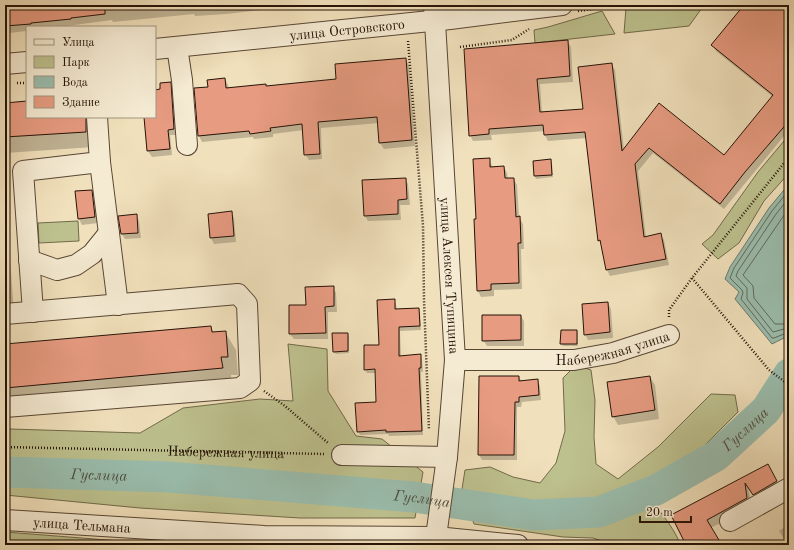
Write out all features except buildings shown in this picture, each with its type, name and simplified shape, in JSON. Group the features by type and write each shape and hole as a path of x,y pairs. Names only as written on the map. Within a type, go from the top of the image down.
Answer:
{"street":[{"name":"улица Островского","path":"156,49 407,23 434,13 562,5"},
{"name":"улица Алексея Тупицина","path":"434,13 455,360 441,461 436,541"},
{"path":"177,47 182,80 187,145"},
{"path":"5,64 26,62"},
{"path":"97,118 100,162 118,305"},
{"path":"32,312 23,171 100,162"},
{"path":"29,260 57,270 76,264 92,254 109,233"},
{"path":"5,314 238,294 247,304 250,381 240,388 5,407"},
{"name":"Набережная улица","path":"455,360 574,360 613,353 669,335"},
{"path":"342,455 441,461"},
{"path":"730,521 789,488"},
{"name":"улица Тельмана","path":"5,520 143,537 259,540 436,541 518,545"}],"path":[{"path":"407,23 423,226 424,300 441,461"},
{"name":"Набережная улица","path":"669,335 669,310 692,278 789,157"},
{"path":"692,278 769,370 789,385"},
{"path":"250,381 285,406 342,455"},
{"name":"Набережная улица","path":"5,447 342,455"}],"green space":[{"path":"641,5 704,5 689,26 624,33 626,8"},
{"path":"602,11 615,34 535,43 534,30"},
{"path":"789,135 789,173 764,201 739,243 718,259 702,244 713,235 758,172"},
{"path":"78,221 79,241 39,243 38,223"},
{"path":"288,344 327,349 328,391 356,436 382,439 423,472 415,518 300,518 140,508 5,495 5,429 140,433 183,408 260,399 293,401"},
{"path":"576,365 591,370 595,400 594,437 596,464 618,479 658,447 711,394 735,395 738,412 692,458 639,489 663,515 673,529 681,545 613,545 593,538 563,537 474,524 462,489 465,470 490,467 513,477 540,483 556,463 565,431 563,378"},
{"path":"5,532 120,541 130,545 5,545"}],"water":[{"path":"789,184 789,344 784,338 772,344 735,299 739,292 725,279 730,267 769,208"}],"waterway":[{"name":"Гуслица","path":"5,472 168,477 414,497 534,515 599,512 656,490 716,456 766,410 789,374"}]}
